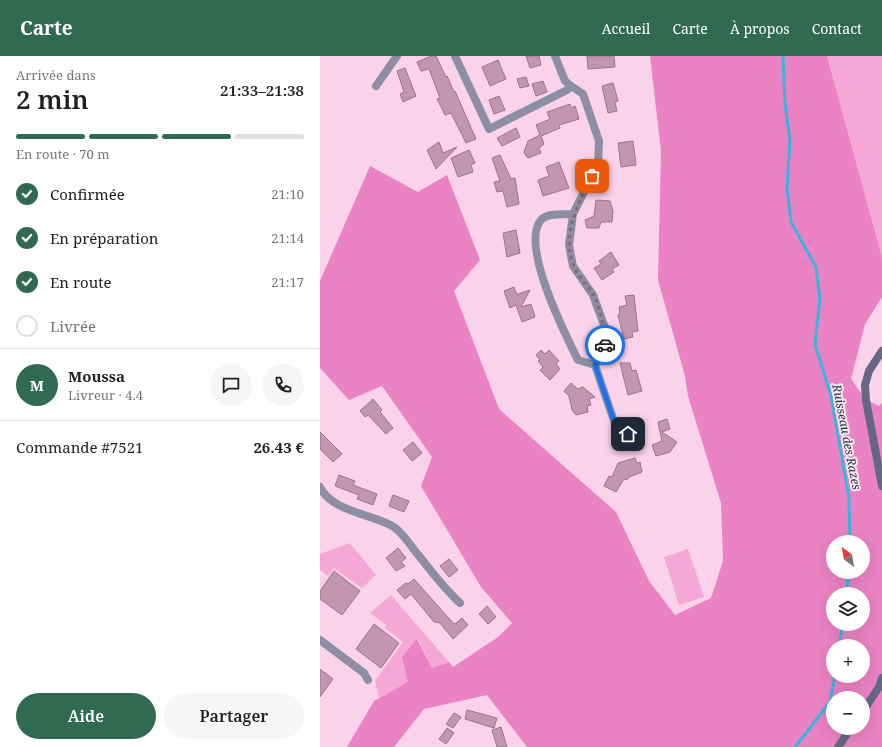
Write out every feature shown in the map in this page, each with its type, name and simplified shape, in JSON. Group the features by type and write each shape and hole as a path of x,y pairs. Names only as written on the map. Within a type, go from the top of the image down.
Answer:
{"street":[{"path":"376,86 397,56"},
{"path":"455,56 489,129 567,90 571,86"},
{"path":"556,56 564,81 583,94 599,141 598,164 573,214 569,245 573,266 593,295 604,325 606,353 595,365"},
{"path":"573,214 550,215 542,219 535,231 540,266 552,305 578,360 595,365"},
{"path":"882,351 869,371 865,385 866,400 882,486"},
{"path":"595,365 615,424 628,434"},
{"path":"320,487 322,492 340,506 392,527 402,533 441,584 460,603"},
{"path":"320,640 364,673 368,680"},
{"path":"870,700 879,687 882,678"},
{"path":"838,747 846,735"}],"shaded area":[{"path":"650,56 827,56 882,257 882,297 865,324 851,379 866,400 879,406 882,403 882,747 527,747 487,695 424,709 394,747 347,747 374,701 408,682 402,657 417,639 432,668 449,662 453,667 498,637 512,623 481,587 421,486 432,457 382,386 349,400 320,368 320,281 370,166 418,192 447,175 480,260 454,291 499,409 616,512 649,581 675,615 711,598 723,561 721,503 688,396 685,376 658,280 661,151"},
{"path":"827,56 882,56 882,257"},
{"path":"350,543 376,575 362,588 334,568 328,576 320,570 320,554"},
{"path":"688,549 704,597 679,605 664,557"},
{"path":"391,595 449,662 432,668 418,639 402,657 409,682 379,698 375,681 403,642 385,628 386,625 370,613"}],"building":[{"path":"431,56 436,56 446,77 447,76 476,139 466,143 451,113 445,115 437,99 440,98 429,69 421,71 417,62"},
{"path":"526,56 539,56 541,65 530,68"},
{"path":"587,56 614,56 615,67 588,69"},
{"path":"498,60 506,79 490,86 482,67"},
{"path":"405,68 416,96 403,102 400,94 404,92 397,71"},
{"path":"526,77 529,86 520,88 517,79"},
{"path":"543,81 547,92 536,96 532,84"},
{"path":"613,83 618,101 615,102 617,111 608,113 602,86"},
{"path":"499,96 505,110 494,114 489,100"},
{"path":"570,104 571,108 575,106 579,119 559,125 560,128 541,136 544,144 539,148 541,153 528,158 524,152 528,141 540,135 536,125 550,119 547,112"},
{"path":"516,128 520,137 502,146 497,138"},
{"path":"633,141 636,165 621,167 618,143"},
{"path":"439,142 443,153 457,147 436,169 427,150"},
{"path":"469,150 475,163 471,165 473,172 458,177 451,158"},
{"path":"500,155 511,179 515,178 519,204 507,207 503,191 497,192 494,182 500,181 492,158"},
{"path":"559,162 569,188 543,196 538,180 549,176 546,167"},
{"path":"596,200 610,201 613,211 612,222 601,222 599,228 587,228 585,220 594,216"},
{"path":"516,230 520,253 507,257 503,233"},
{"path":"611,252 619,265 612,269 614,272 602,280 594,268 601,264 599,261"},
{"path":"514,287 516,293 518,294 530,290 521,307 531,304 535,317 522,322 516,305 510,308 504,291"},
{"path":"634,295 638,331 632,332 633,337 624,339 618,315 620,314 619,307 627,305 625,296"},
{"path":"541,350 545,354 549,350 559,361 556,364 560,369 550,380 540,370 543,367 538,361 540,360 536,355"},
{"path":"620,363 630,363 632,371 636,370 642,391 628,395"},
{"path":"571,383 578,389 583,387 595,397 589,399 591,405 587,406 588,412 576,415 572,410 569,396 564,391"},
{"path":"373,399 382,410 380,412 393,428 386,434 368,415 365,417 360,411"},
{"path":"667,419 670,429 662,432 677,442 670,452 656,456 652,445 662,441 658,422"},
{"path":"320,432 342,454 333,462 320,449"},
{"path":"413,442 422,453 412,461 403,450"},
{"path":"635,458 637,463 640,462 642,472 629,477 627,480 624,479 616,492 604,486 609,476 612,477 618,463"},
{"path":"339,475 355,481 353,485 377,494 373,505 357,499 359,495 335,486"},
{"path":"393,495 409,501 404,512 389,506"},
{"path":"398,548 406,558 401,562 405,566 396,571 386,558"},
{"path":"449,559 458,570 449,577 440,566"},
{"path":"334,571 360,591 342,615 320,599 320,591"},
{"path":"414,579 453,623 455,624 462,618 468,625 453,639 440,623 434,622 411,594 405,599 397,590"},
{"path":"487,606 496,617 488,624 479,614"},
{"path":"374,624 399,643 381,668 356,649"},
{"path":"320,669 333,679 320,697"},
{"path":"467,710 497,718 494,728 465,719"},
{"path":"454,713 461,717 453,728 446,724"},
{"path":"501,727 507,747 497,747 492,730"},
{"path":"447,728 454,733 446,744 439,739"}],"waterway":[{"name":"Ruisseau des Razes","path":"783,56 785,104 790,140 787,188 791,222 816,267 820,299 815,344 831,396 849,498 850,535"},
{"name":"Ruisseau des Razes","path":"847,587 848,579"},
{"name":"Ruisseau des Razes","path":"840,639 842,631"},
{"name":"Ruisseau des Razes","path":"795,747 830,702 834,683"}],"way so far":[{"path":"592,176 573,214 569,245 573,266 593,295 604,325 605,345"}],"route":[{"path":"605,345 606,353 595,365 615,424 628,434"}]}
